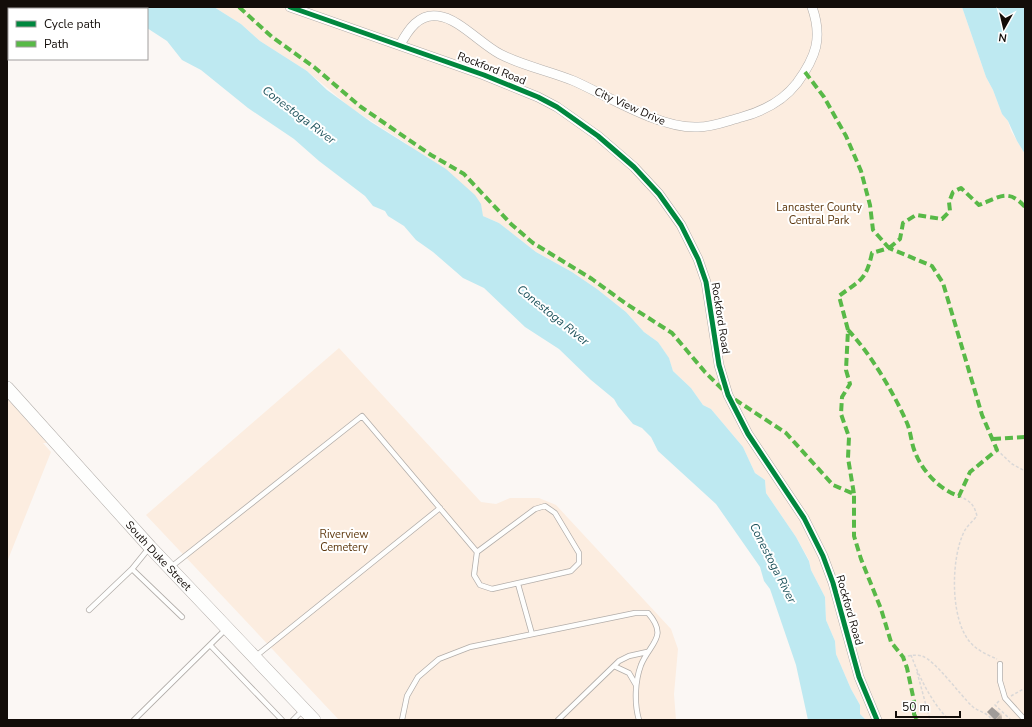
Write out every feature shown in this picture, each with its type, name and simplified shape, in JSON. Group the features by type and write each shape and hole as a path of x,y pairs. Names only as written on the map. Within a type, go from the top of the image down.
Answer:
{"main road":[{"name":"South Duke Street","path":"7,388 150,547 314,720"}],"street":[{"name":"Rockford Road","path":"290,7 511,85 557,107 616,150 639,172 671,210 692,245 706,282 719,365 728,396 748,434 804,518 823,556 833,583 860,677 877,720"},
{"name":"City View Drive","path":"400,45 408,30 423,18 430,16 443,17 509,58 573,81 667,123 698,128 755,114 775,104 793,88 805,72 817,47 818,28 812,7"}],"lane":[{"path":"170,568 362,416 477,552"},
{"path":"545,506 555,513 579,553 579,563 571,572 492,589 480,585 474,575 477,552 534,509 545,506"},
{"path":"255,657 440,508"},
{"path":"89,610 132,569 150,547"},
{"path":"132,569 182,617"},
{"path":"518,584 532,634"},
{"path":"402,720 407,696 418,677 439,659 470,647 635,613 648,614 655,622 658,633 656,643 647,652 641,665 637,686 636,705 639,720"},
{"path":"134,720 227,628"},
{"path":"210,645 282,720"},
{"path":"558,720 614,666 629,656 647,652"},
{"path":"1000,664 1000,681 1006,698 1025,720"},
{"path":"614,666 629,673 635,679 637,686"},
{"path":"293,720 304,709"}],"path":[{"path":"997,450 1012,464 1025,472"},
{"path":"959,496 969,500 975,506 977,516 965,530 958,550 954,570 955,594 960,622 966,635 975,648 998,659 1000,664"},
{"path":"911,655 917,670 930,720"},
{"path":"903,658 911,655 921,656 931,662 974,708 985,713 992,720"},
{"path":"917,670 942,714 949,720"},
{"path":"1011,720 995,705 1025,688"}],"green space":[{"name":"Lancaster County Central Park","path":"214,7 962,7 986,77 993,90 1002,114 1008,121 1011,131 1025,154 1025,720 866,720 860,714 860,705 851,689 836,654 835,641 826,620 825,597 811,570 809,560 796,537 766,493 765,480 755,473 743,447 711,409 703,405 691,388 673,371 669,359 658,342 644,332 626,312 597,289 572,272 536,252 499,223 483,216 407,144 351,108 307,71 260,41 241,24"},
{"name":"Riverview Cemetery","path":"339,348 481,502 496,504 510,498 539,498 556,505 671,629 678,649 674,694 676,720 339,720 146,515"},
{"path":"7,398 47,443 43,443 51,452 7,562"}],"water":[{"name":"Conestoga River","path":"124,7 214,7 241,24 260,41 307,71 327,90 371,122 446,169 475,195 481,204 483,216 499,223 536,252 572,272 597,289 626,312 644,332 658,342 669,358 673,371 691,388 703,405 711,409 743,447 755,473 765,480 766,493 796,537 809,561 811,570 825,597 826,620 835,641 836,654 851,689 860,705 860,714 866,720 808,720 796,665 770,589 764,581 760,567 716,504 658,451 651,437 642,428 633,424 614,399 591,380 559,349 525,327 484,288 463,278 433,252 416,240 404,226 388,216 385,211 373,206 365,196 319,161 294,139 248,108 201,70 182,60 167,41 148,29 148,8"},
{"path":"962,7 1024,7 1025,154 1008,121 1002,114 993,90 986,77"}],"building":[{"path":"992,707 1000,714 995,720 987,712"}],"marked path":[{"path":"239,7 272,37 314,67 361,107 431,155 464,174 511,224 533,243 592,279 625,303 672,333 705,372 728,395 786,433 833,485 854,494 854,536 861,559 881,609 891,642 903,657 907,668 914,701 914,714 917,720"},
{"path":"805,72 824,97 846,136 861,171 870,205 873,230 889,248 872,253 870,262 861,279 839,296 848,330 846,370 850,384 842,397 841,414 849,437 848,458 854,494"},
{"path":"889,248 900,239 903,223 916,215 942,219 950,211 949,202 953,192 961,188 979,205 998,197 1009,196 1019,201 1025,207"},
{"path":"848,330 865,350 895,399 907,423 914,449 922,466 932,479 945,489 959,496 970,472 997,450 982,415 943,283 932,266 889,248"},
{"path":"993,439 1025,437"}],"cycle path":[{"path":"290,7 484,75 538,97 557,107 598,136 634,167 659,194 681,225 698,259 706,282 719,365 728,395 748,434 804,518 823,556 833,583 859,677 877,720"}]}
